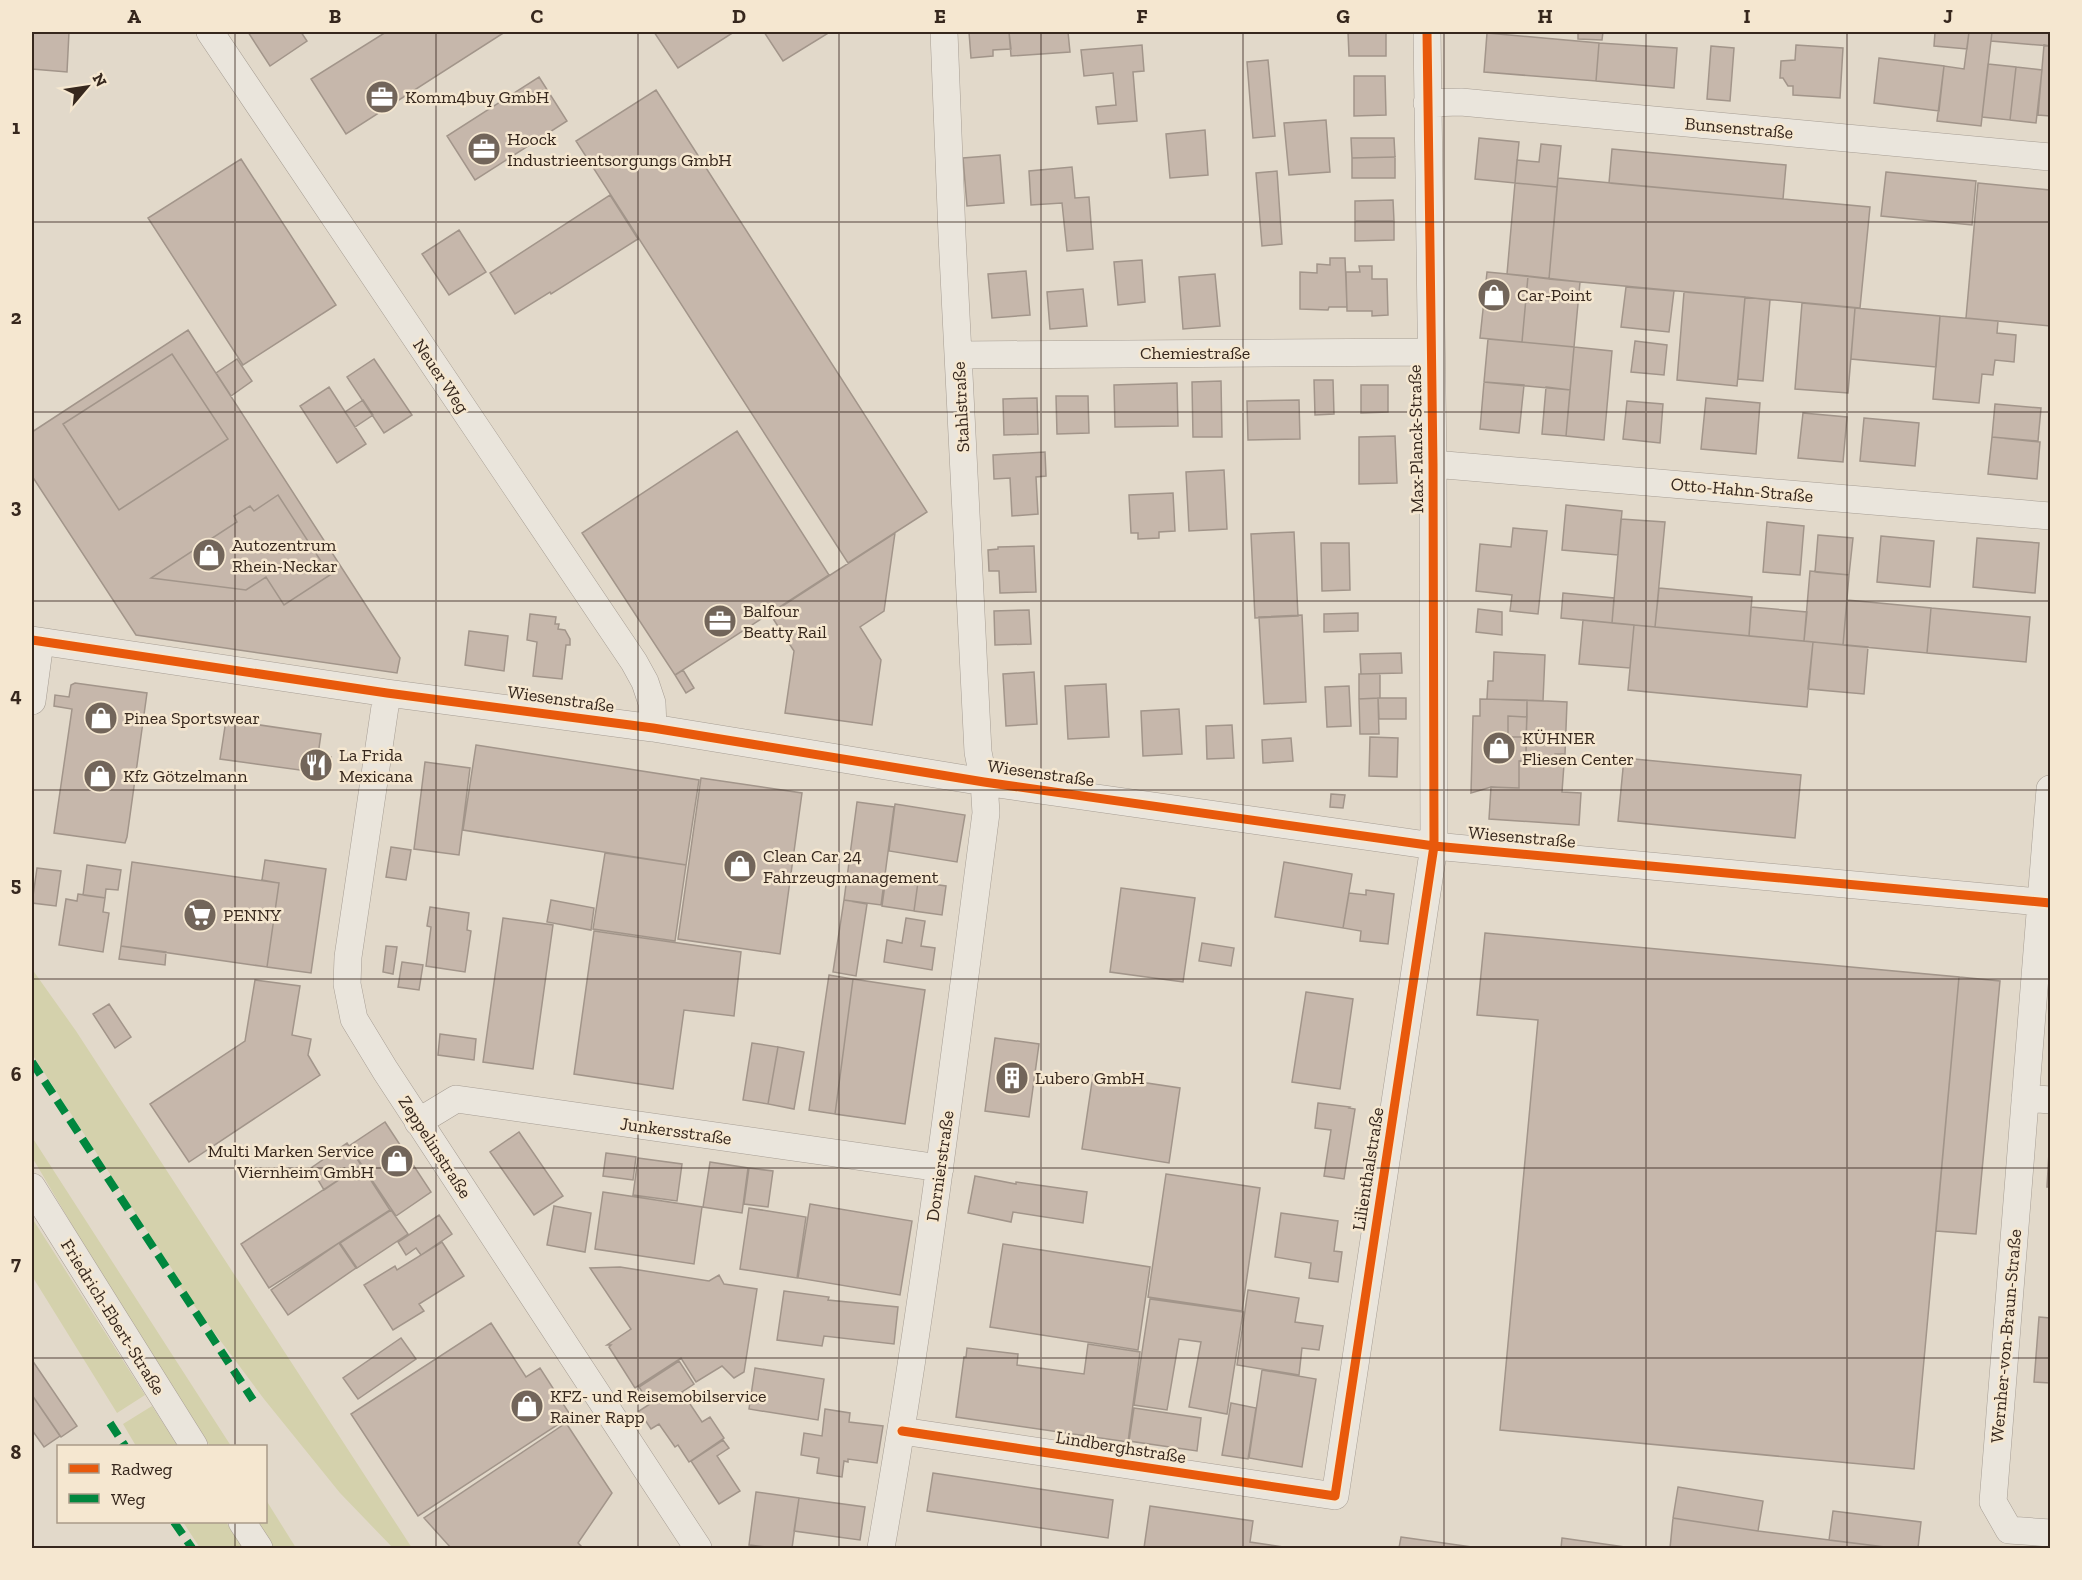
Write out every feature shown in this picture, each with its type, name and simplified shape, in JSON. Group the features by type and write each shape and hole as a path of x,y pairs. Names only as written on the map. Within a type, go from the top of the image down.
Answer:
{"street":[{"name":"Neuer Weg","path":"210,32 634,662 645,682 652,703 653,728"},
{"name":"Stahlstraße","path":"944,32 978,752 984,782"},
{"name":"Max-Planck-Straße","path":"1427,32 1433,464 1434,846"},
{"name":"Bunsenstraße","path":"1427,103 1461,102 2050,157"},
{"name":"Chemiestraße","path":"958,355 1431,352"},
{"name":"Otto-Hahn-Straße","path":"1433,464 2050,516"},
{"name":"Wiesenstraße","path":"36,641 387,693 653,728 984,782 1434,846 2046,903"},
{"path":"32,700 36,641"},
{"name":"Zeppelinstraße","path":"387,693 348,957 347,984 354,1018 418,1122 698,1548"},
{"name":"Dornierstraße","path":"881,1548 902,1431 940,1168 986,813 984,782"},
{"name":"Wernher-von-Braun-Straße","path":"2050,789 2038,1099 1993,1502 2010,1530 2050,1533"},
{"name":"Lilienthalstraße","path":"1335,1496 1434,846"},
{"name":"Junkersstraße","path":"418,1122 456,1099 940,1168"},
{"name":"Friedrich-Ebert-Straße","path":"32,1187 193,1445"},
{"name":"Lindberghstraße","path":"902,1431 1335,1496"},
{"path":"243,1523 260,1548"}],"shaded area":[{"path":"32,969 76,1031 412,1548 393,1548 340,1493 264,1399 181,1288 174,1272 32,1054"},
{"path":"32,1137 230,1445 209,1445 89,1254 32,1157"},
{"path":"32,1218 145,1395 117,1413 32,1276"},
{"path":"152,1406 177,1445 135,1445 123,1424"},
{"path":"267,1502 296,1548 274,1548 258,1523 267,1523"},
{"path":"184,1523 227,1523 243,1548 200,1548"}],"building":[{"path":"32,32 69,32 67,72 32,69"},
{"path":"248,32 301,32 307,41 270,66"},
{"path":"386,32 505,32 346,134 311,79"},
{"path":"654,32 734,32 678,68"},
{"path":"764,32 830,32 783,61"},
{"path":"969,32 1009,32 1011,49 993,50 993,56 971,58"},
{"path":"1009,32 1068,32 1070,52 1011,56"},
{"path":"1348,32 1386,32 1386,56 1349,56"},
{"path":"1578,32 1603,32 1602,40 1578,39"},
{"path":"1935,32 1969,32 1967,49 1934,46"},
{"path":"1969,32 1992,32 1981,126 1937,121 1944,66 1964,69"},
{"path":"1992,32 2050,32 2050,46 1991,41"},
{"path":"1487,33 1599,43 1596,81 1484,72"},
{"path":"1599,43 1677,48 1674,88 1596,81"},
{"path":"1142,45 1144,71 1133,72 1137,121 1098,124 1096,107 1116,105 1113,73 1084,76 1081,50"},
{"path":"1796,45 1843,48 1840,98 1793,95 1793,86 1788,86 1783,78 1780,78 1781,61 1795,60"},
{"path":"2044,45 2050,46 2050,116 2038,115"},
{"path":"1711,46 1734,48 1730,101 1707,99"},
{"path":"1879,58 1944,66 1939,111 1874,103"},
{"path":"1268,60 1275,136 1253,138 1247,62"},
{"path":"1988,64 2016,67 2010,120 1982,117"},
{"path":"2016,67 2042,70 2036,123 2010,120"},
{"path":"1354,76 1385,76 1386,115 1354,116"},
{"path":"539,77 567,121 475,180 447,136"},
{"path":"656,90 927,512 848,563 576,141"},
{"path":"1326,120 1330,172 1289,175 1284,123"},
{"path":"1205,130 1208,175 1170,178 1166,134"},
{"path":"1351,138 1394,138 1395,157 1352,158"},
{"path":"1479,138 1519,142 1515,183 1475,179"},
{"path":"1541,144 1561,146 1557,187 1515,183 1517,160 1539,162"},
{"path":"1612,149 1786,165 1783,199 1609,183"},
{"path":"1000,155 1004,203 967,206 963,158"},
{"path":"1395,157 1395,178 1352,178 1352,158"},
{"path":"241,159 336,305 243,365 148,218"},
{"path":"1072,167 1075,198 1089,197 1093,249 1067,251 1062,203 1031,205 1029,171"},
{"path":"1277,171 1282,244 1262,246 1256,173"},
{"path":"1886,172 1976,181 1972,225 1881,216"},
{"path":"1558,178 1870,207 1860,308 1549,279"},
{"path":"1515,183 1557,187 1549,279 1507,274"},
{"path":"1978,183 2050,190 2050,326 1966,318"},
{"path":"610,195 638,239 515,314 490,273"},
{"path":"1393,200 1394,221 1355,221 1355,201"},
{"path":"1355,221 1394,221 1394,240 1355,241"},
{"path":"459,230 486,272 449,295 422,254"},
{"path":"1330,258 1345,258 1347,307 1329,307 1328,310 1300,309 1300,272 1317,273 1317,264 1330,265"},
{"path":"1142,260 1145,302 1118,305 1114,262"},
{"path":"1359,266 1372,266 1372,279 1387,279 1388,315 1372,316 1372,311 1347,311 1346,272 1360,272"},
{"path":"1026,271 1030,315 992,318 988,274"},
{"path":"1487,272 1528,276 1522,342 1480,338"},
{"path":"1215,274 1220,326 1183,329 1179,277"},
{"path":"1528,276 1580,282 1574,347 1522,342"},
{"path":"1626,287 1674,291 1669,332 1621,327"},
{"path":"1083,289 1087,326 1050,329 1047,292"},
{"path":"1684,292 1745,297 1737,386 1677,380"},
{"path":"1745,297 1770,300 1763,381 1738,379"},
{"path":"1802,303 1855,308 1848,393 1795,389"},
{"path":"1855,308 1940,316 1936,367 1851,359"},
{"path":"1940,316 1998,321 1997,333 2016,335 2014,362 1995,360 1993,375 1982,374 1979,403 1933,399"},
{"name":"Autozentrum Rhein-Neckar","path":"188,330 400,658 397,673 136,635 32,476 32,432"},
{"path":"1488,339 1574,347 1570,390 1484,382"},
{"path":"1635,341 1667,345 1664,375 1631,372"},
{"path":"1574,347 1612,351 1604,440 1566,436"},
{"path":"172,354 228,439 119,510 63,424"},
{"path":"237,359 252,381 231,396 216,373"},
{"path":"374,359 412,415 384,433 347,377"},
{"path":"1314,380 1333,380 1334,414 1315,415"},
{"path":"1221,381 1222,437 1193,437 1192,382"},
{"path":"1484,382 1524,385 1519,433 1480,429"},
{"path":"1177,383 1178,426 1115,427 1114,385"},
{"path":"1361,385 1388,385 1388,412 1361,413"},
{"path":"329,387 366,444 337,463 300,406"},
{"path":"1546,387 1570,390 1566,436 1542,434"},
{"path":"1056,396 1088,396 1089,433 1057,434"},
{"path":"1037,398 1038,434 1004,435 1003,399"},
{"path":"1706,398 1760,403 1756,454 1701,449"},
{"path":"363,400 373,415 355,427 345,412"},
{"path":"1299,400 1300,439 1248,440 1247,401"},
{"path":"1627,401 1663,404 1660,443 1623,439"},
{"path":"1995,404 2041,408 2038,441 1992,437"},
{"path":"1803,413 1847,417 1843,462 1798,458"},
{"path":"1864,418 1919,423 1915,466 1860,461"},
{"path":"737,431 829,575 675,675 582,533"},
{"path":"1395,436 1397,483 1359,484 1359,437"},
{"path":"1992,437 2040,442 2037,479 1988,474"},
{"path":"1045,452 1046,476 1036,477 1038,514 1012,516 1010,478 994,479 993,455"},
{"path":"1224,470 1227,529 1189,531 1186,472"},
{"path":"1173,493 1175,531 1159,532 1159,538 1138,539 1138,533 1131,533 1129,495"},
{"path":"278,495 330,575 284,605 266,577 246,590 151,578 237,522 234,516 250,506 254,511"},
{"path":"1566,505 1622,511 1618,555 1562,550"},
{"path":"1621,519 1665,522 1655,627 1612,623"},
{"path":"1767,522 1804,526 1800,575 1763,572"},
{"path":"1513,528 1547,531 1538,614 1510,611 1512,595 1476,591 1480,544 1511,547"},
{"path":"1294,532 1298,616 1255,618 1251,534"},
{"path":"895,533 884,611 860,627 881,660 872,725 785,713 794,651 770,614"},
{"path":"1818,535 1853,538 1849,575 1815,572"},
{"path":"1881,536 1934,541 1930,587 1877,582"},
{"path":"1977,538 2039,543 2035,593 1973,587"},
{"path":"1321,543 1349,543 1350,590 1322,591"},
{"path":"1034,546 1036,592 1000,593 999,571 989,571 988,550 998,549 998,547"},
{"path":"1810,571 1849,575 1843,645 1804,641"},
{"path":"1659,588 1752,597 1749,636 1655,627"},
{"path":"1563,593 1614,598 1612,623 1561,618"},
{"path":"1847,600 1931,608 1927,653 1843,645"},
{"path":"1751,607 1807,612 1804,641 1749,636"},
{"path":"1931,608 2030,617 2026,662 1927,653"},
{"path":"1478,609 1502,612 1502,635 1476,632"},
{"path":"1029,610 1031,644 995,645 994,611"},
{"path":"1358,613 1358,631 1324,632 1324,614"},
{"path":"530,614 556,617 555,624 559,624 558,629 565,630 570,639 570,645 566,645 562,679 533,676 537,642 527,640"},
{"path":"1302,615 1306,702 1264,704 1259,617"},
{"path":"1583,620 1634,625 1630,668 1579,664"},
{"path":"1634,625 1813,642 1807,707 1628,690"},
{"path":"469,631 508,636 504,671 465,665"},
{"path":"1813,642 1868,647 1864,694 1808,689"},
{"path":"1494,652 1545,655 1543,701 1487,699 1488,681 1493,681"},
{"path":"1401,653 1402,673 1361,674 1360,654"},
{"path":"683,670 694,688 686,693 675,675"},
{"path":"1034,672 1037,724 1006,726 1003,674"},
{"path":"1359,674 1380,674 1380,698 1359,699"},
{"path":"75,683 147,693 125,843 54,833 72,709 54,706 55,695 69,697 71,685"},
{"path":"1106,684 1109,737 1068,739 1065,686"},
{"path":"1349,686 1351,726 1327,727 1325,687"},
{"path":"1378,698 1406,698 1406,719 1379,719"},
{"path":"1378,698 1379,734 1360,734 1359,699"},
{"name":"KÜHNER Fliesen Center","path":"1480,699 1527,700 1527,717 1508,716 1508,737 1526,737 1526,760 1519,761 1519,788 1491,787 1471,793 1473,716 1480,716"},
{"path":"1527,700 1567,702 1565,754 1555,754 1555,760 1526,760"},
{"path":"1179,709 1182,754 1143,756 1141,711"},
{"path":"1508,716 1527,717 1526,737 1508,737"},
{"path":"226,720 321,734 318,755 331,757 329,774 220,759"},
{"path":"1232,725 1234,758 1207,759 1206,726"},
{"path":"1370,737 1398,738 1397,777 1369,776"},
{"path":"1291,738 1293,761 1263,763 1262,740"},
{"path":"476,745 699,780 686,865 463,830"},
{"path":"1624,758 1801,775 1795,838 1618,821"},
{"path":"1519,761 1564,764 1562,792 1581,793 1579,825 1489,819 1491,787 1519,788"},
{"path":"425,762 470,768 459,855 414,849"},
{"name":"Clean Car 24 Fahrzeugmanagement","path":"701,778 802,793 780,954 678,939"},
{"path":"1331,794 1345,795 1343,808 1330,807"},
{"path":"857,802 894,807 881,905 844,900"},
{"path":"895,804 965,815 957,862 889,851"},
{"path":"391,847 411,850 406,880 386,877"},
{"path":"605,853 686,865 675,941 593,929"},
{"path":"265,860 326,869 311,973 267,967 279,883 262,880"},
{"name":"PENNY","path":"132,862 279,883 267,967 121,946"},
{"path":"1284,862 1352,874 1343,928 1275,917"},
{"path":"87,865 121,870 118,890 106,889 105,898 83,895"},
{"path":"37,868 61,871 56,906 32,903"},
{"path":"886,877 918,882 914,911 882,906"},
{"path":"918,882 946,886 942,915 914,911"},
{"path":"1121,888 1195,898 1183,982 1110,972"},
{"path":"1366,890 1394,894 1388,944 1360,941 1361,931 1343,928 1349,893 1366,895"},
{"path":"78,894 105,898 103,912 109,913 103,952 59,945 66,899 77,901"},
{"path":"551,900 594,908 591,930 547,922"},
{"path":"844,900 867,904 856,976 833,972"},
{"path":"430,907 469,913 467,930 471,931 465,972 426,966 431,927 427,926"},
{"path":"503,918 553,925 533,1069 483,1062"},
{"path":"906,918 925,921 921,946 935,948 932,970 884,962 887,940 902,943"},
{"path":"594,931 741,952 734,1016 684,1010 673,1089 574,1074"},
{"path":"1485,933 1959,977 1914,1469 1500,1430 1538,1020 1477,1015"},
{"path":"1202,943 1234,948 1231,966 1199,961"},
{"path":"121,946 166,952 165,965 119,959"},
{"path":"386,946 397,947 393,974 383,972"},
{"path":"402,962 423,965 419,990 398,987"},
{"path":"829,975 853,979 835,1114 809,1110"},
{"path":"1959,977 2000,981 1976,1234 1936,1231"},
{"path":"853,979 925,990 905,1124 835,1114"},
{"path":"255,980 300,986 292,1035 311,1039 308,1055 320,1075 189,1162 150,1104 245,1041"},
{"path":"1306,992 1353,999 1340,1089 1292,1082"},
{"path":"109,1004 131,1037 115,1048 93,1014"},
{"path":"440,1034 476,1039 474,1060 438,1055"},
{"name":"Lubero GmbH","path":"995,1038 1039,1044 1029,1117 985,1111"},
{"path":"752,1043 778,1047 768,1104 743,1100"},
{"path":"778,1047 804,1052 794,1109 768,1104"},
{"path":"1093,1075 1180,1088 1169,1163 1082,1149"},
{"path":"1318,1103 1355,1109 1344,1179 1324,1176 1331,1130 1315,1128"},
{"path":"385,1122 431,1192 396,1216 349,1146"},
{"path":"519,1132 563,1196 534,1215 490,1152"},
{"path":"2050,1135 2050,1187 2047,1187"},
{"path":"347,1143 361,1165 324,1190 311,1168"},
{"path":"606,1153 636,1157 633,1180 603,1176"},
{"path":"638,1158 682,1164 677,1201 633,1195"},
{"path":"710,1162 748,1168 742,1213 703,1207"},
{"path":"361,1165 390,1210 269,1288 241,1244"},
{"path":"749,1168 773,1171 768,1207 744,1204"},
{"path":"1166,1174 1260,1188 1242,1311 1148,1297"},
{"path":"975,1176 1016,1184 1016,1182 1087,1192 1083,1223 1013,1212 1011,1222 968,1213"},
{"path":"603,1192 702,1207 694,1264 595,1249"},
{"path":"810,1204 912,1221 900,1295 798,1278"},
{"path":"554,1206 591,1213 585,1252 547,1245"},
{"path":"749,1208 806,1217 797,1278 740,1269"},
{"path":"391,1210 408,1234 357,1268 340,1243"},
{"path":"1281,1213 1338,1221 1334,1251 1342,1252 1338,1282 1309,1278 1311,1263 1275,1257"},
{"path":"439,1215 452,1234 421,1255 416,1248 406,1255 398,1242"},
{"path":"442,1242 464,1276 419,1304 424,1311 393,1330 364,1285 395,1266 397,1270"},
{"path":"339,1243 356,1268 288,1315 271,1290"},
{"path":"1003,1244 1150,1267 1138,1350 990,1327"},
{"path":"620,1267 709,1281 719,1275 724,1284 757,1289 744,1372 734,1378 722,1366 696,1382 681,1358 635,1388 609,1347 611,1345 607,1345 631,1329 590,1268"},
{"path":"1248,1290 1299,1298 1295,1322 1323,1326 1319,1350 1302,1348 1299,1375 1237,1365"},
{"path":"784,1291 829,1297 828,1300 898,1307 894,1344 824,1336 822,1346 777,1340"},
{"path":"1150,1299 1243,1312 1227,1414 1189,1407 1201,1342 1179,1339 1167,1410 1134,1405"},
{"path":"2039,1317 2050,1318 2050,1383 2034,1382"},
{"path":"491,1323 526,1377 540,1368 571,1416 418,1516 351,1414"},
{"path":"401,1338 416,1359 358,1399 343,1378"},
{"path":"1088,1344 1140,1352 1128,1442 956,1417 967,1348 1018,1354 1017,1365 1084,1374"},
{"path":"32,1360 77,1426 61,1437 32,1395"},
{"path":"679,1361 694,1384 682,1392 702,1422 710,1417 724,1438 689,1462 678,1445 675,1447 659,1424 651,1429 639,1411 650,1404 639,1387"},
{"path":"755,1368 824,1379 818,1420 749,1409"},
{"path":"1262,1370 1316,1379 1302,1467 1249,1458"},
{"path":"32,1395 60,1436 44,1447 32,1430"},
{"path":"1231,1403 1256,1408 1248,1459 1222,1455"},
{"path":"1134,1408 1201,1418 1197,1451 1129,1441"},
{"path":"825,1409 850,1413 849,1422 883,1426 877,1463 848,1459 848,1462 844,1461 842,1477 817,1473 819,1458 801,1455 804,1433 822,1436"},
{"path":"566,1423 612,1493 578,1543 583,1548 451,1548 424,1518"},
{"path":"723,1440 729,1448 717,1456 740,1491 719,1504 691,1461"},
{"path":"933,1473 1113,1500 1108,1538 927,1511"},
{"path":"1678,1487 1763,1501 1758,1531 1673,1518"},
{"path":"756,1492 799,1498 792,1548 749,1545"},
{"path":"799,1498 865,1507 860,1540 794,1531"},
{"path":"1150,1506 1253,1521 1250,1542 1290,1548 1144,1548"},
{"path":"1833,1511 1921,1522 1918,1548 1893,1548 1829,1540"},
{"path":"1673,1518 1758,1531 1893,1548 1670,1548"},
{"path":"1401,1537 1479,1548 1399,1548"},
{"path":"1562,1538 1632,1548 1561,1548"}],"marked path":[{"path":"32,1062 253,1400"},
{"path":"110,1423 124,1445"},
{"path":"175,1523 192,1548"}],"cycle path":[{"path":"902,1431 1335,1496 1434,846 1433,464 1427,32"},
{"path":"32,640 387,693 653,728 984,782 1434,846 2050,903"}],"place":[{"name":"Komm4buy GmbH","path":"382,97"},
{"name":"Hoock Industrieentsorgungs GmbH","path":"484,149"},
{"name":"Car-Point","path":"1494,295"},
{"name":"Autozentrum Rhein-Neckar","path":"209,555"},
{"name":"Balfour Beatty Rail","path":"720,621"},
{"name":"Pinea Sportswear","path":"101,718"},
{"name":"KÜHNER Fliesen Center","path":"1499,748"},
{"name":"La Frida Mexicana","path":"316,765"},
{"name":"Kfz Götzelmann","path":"100,776"},
{"name":"Clean Car 24 Fahrzeugmanagement","path":"740,866"},
{"name":"PENNY","path":"200,915"},
{"name":"Lubero GmbH","path":"1012,1078"},
{"name":"Multi Marken Service Viernheim GmbH","path":"397,1161"},
{"name":"KFZ- und Reisemobilservice Rainer Rapp","path":"527,1406"}]}
